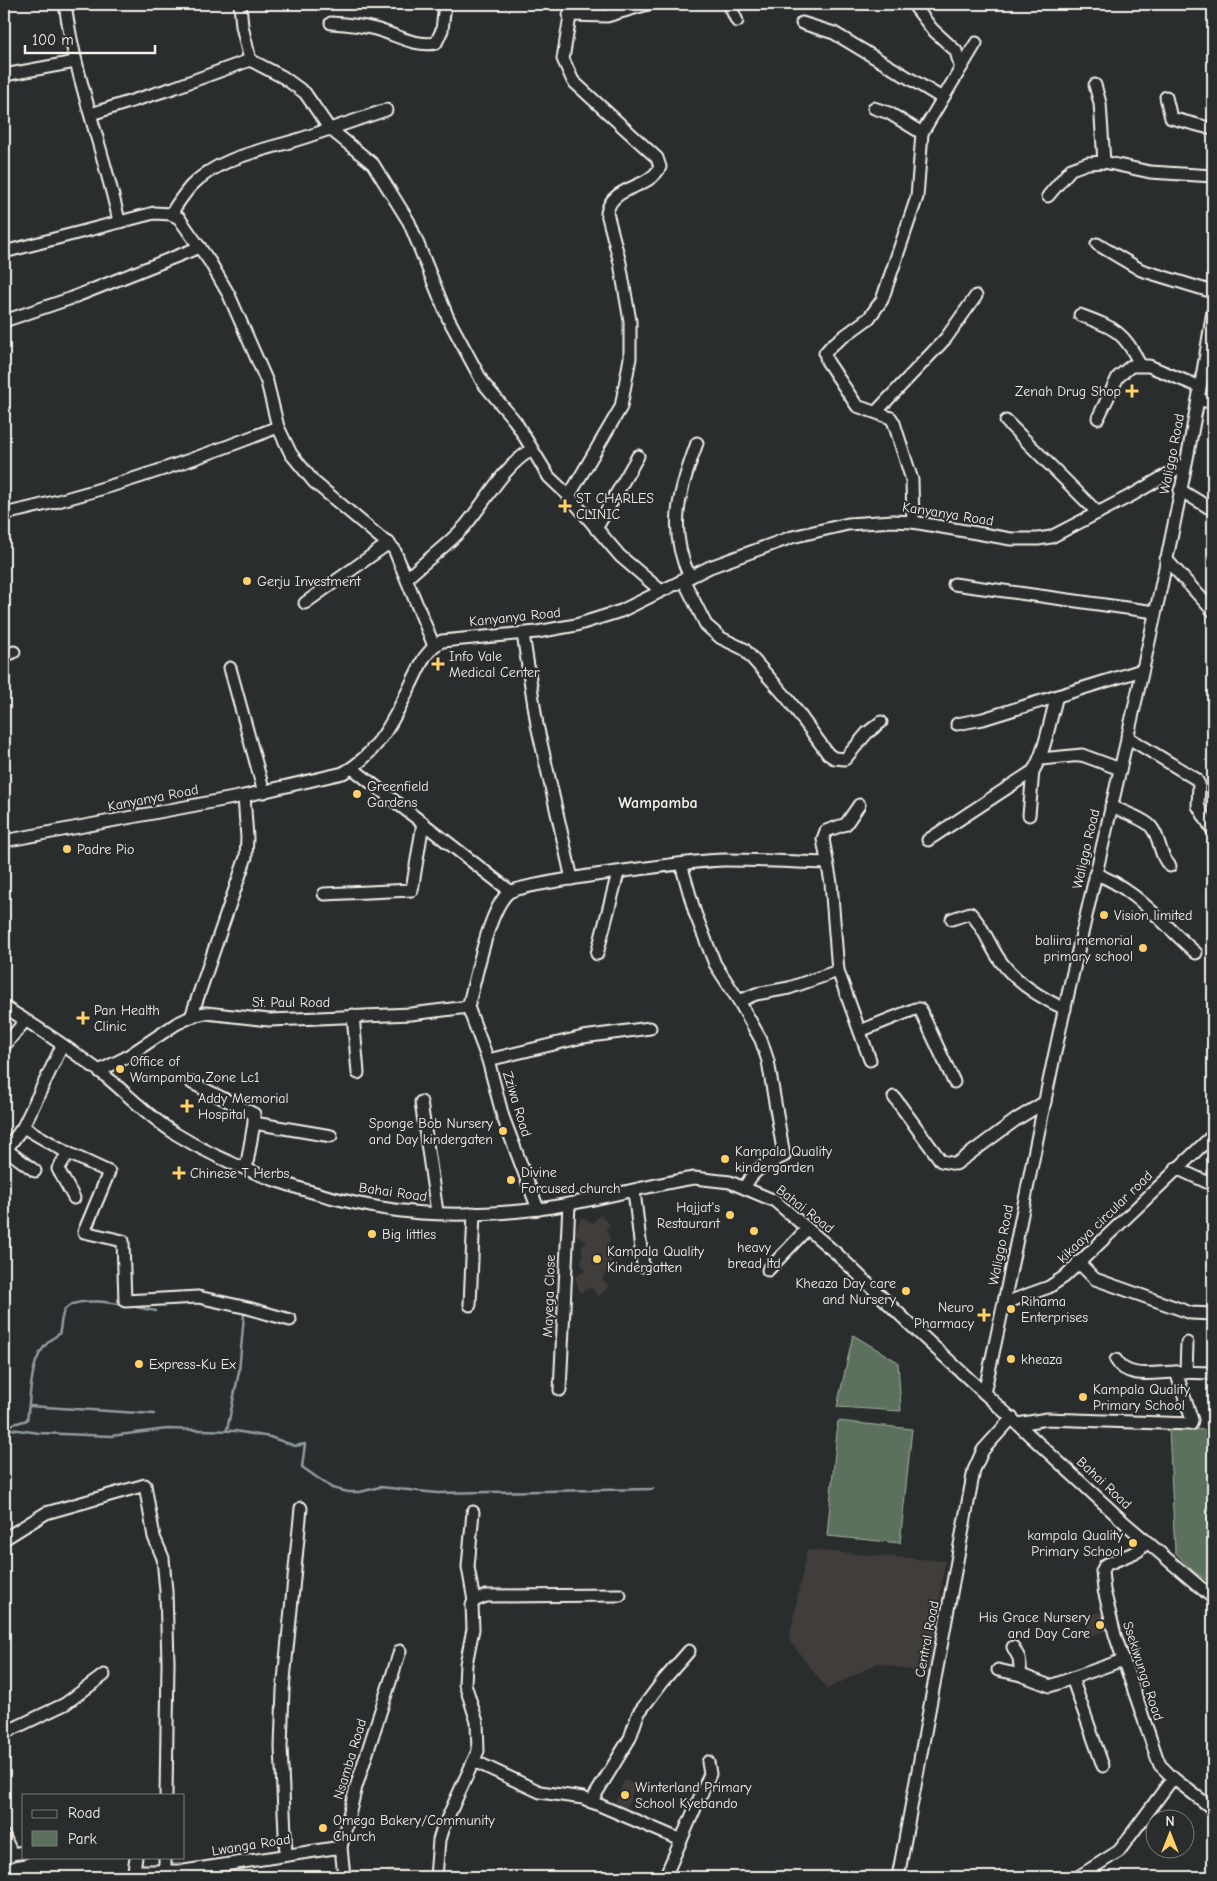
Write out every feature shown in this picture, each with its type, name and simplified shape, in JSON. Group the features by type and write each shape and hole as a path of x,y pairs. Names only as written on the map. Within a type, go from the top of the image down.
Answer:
{"street":[{"path":"65,4 75,62 91,114 118,221"},
{"path":"240,4 242,26 250,60"},
{"path":"569,496 621,407 630,358 630,321 620,263 607,214 608,208 617,195 654,174 660,167 657,158 572,81 563,59 571,9 607,16 648,4"},
{"path":"729,4 737,21"},
{"path":"913,4 932,29 956,51 960,66"},
{"path":"331,23 374,29 409,41 428,45 436,43 440,38 441,6"},
{"path":"802,23 834,33 942,98"},
{"path":"913,522 912,480 898,432 890,418 857,406 827,361 825,353 832,345 869,318 882,300 917,198 922,133 960,66 976,43"},
{"path":"91,114 173,88 250,60 283,77 305,93 329,128 373,164 386,182 410,222 448,318 469,360 483,383 515,422 549,477 569,496 631,567 660,590"},
{"path":"4,75 75,62"},
{"path":"1095,85 1100,103 1104,162"},
{"path":"1166,97 1171,118 1213,129"},
{"path":"874,108 889,113 922,133"},
{"path":"171,214 192,186 209,172 251,152 386,110"},
{"path":"1048,196 1071,169 1088,163 1104,162 1150,172 1213,176"},
{"path":"4,252 154,213 171,214 179,218 200,247 228,295 256,354 267,382 278,426 291,454 304,472 389,543 398,555 434,646"},
{"path":"1097,244 1141,270 1213,292"},
{"path":"4,321 69,299 200,247"},
{"path":"876,412 946,338 976,296"},
{"name":"Waliggo Road","path":"984,1393 1005,1303 1065,1009 1155,612 1200,387 1211,342 1213,311"},
{"path":"1080,315 1111,326 1122,335 1140,364"},
{"path":"1098,418 1118,377 1131,366 1140,364 1200,387"},
{"path":"1198,400 1213,402"},
{"path":"1006,421 1098,513"},
{"path":"4,514 91,492 227,446 278,426"},
{"path":"697,443 683,479 678,513 679,546 686,577 706,625 721,638 744,649 788,699 828,754 834,758 845,759 867,733 882,722"},
{"path":"407,578 452,539 480,508 511,464 531,450"},
{"path":"596,529 638,456"},
{"name":"Kanyanya Road","path":"4,841 264,792 332,777 352,768 372,750 424,658 434,646 452,639 556,630 602,617 621,611 686,577 792,537 828,527 870,521 913,522 1025,540 1051,537 1185,464"},
{"path":"1180,490 1213,510"},
{"path":"305,604 389,543"},
{"path":"1166,559 1213,611"},
{"path":"954,584 1155,612"},
{"path":"522,634 536,724 572,879"},
{"path":"230,668 264,792"},
{"path":"957,724 984,718 1142,670"},
{"path":"928,840 1033,771 1041,759 1046,730 1057,696"},
{"path":"1127,737 1196,779 1199,784 1198,806 1213,831"},
{"path":"1041,759 1082,755 1120,770"},
{"path":"352,768 510,891"},
{"path":"1029,815 1033,771"},
{"path":"191,1016 201,982 246,858 247,838 244,796"},
{"path":"859,805 846,824 831,829 824,834 838,972 870,1060"},
{"path":"1111,806 1151,826 1158,839 1164,860 1170,866"},
{"path":"324,894 412,890 423,823"},
{"path":"468,1007 490,928 500,904 510,891 572,879 723,860 828,863"},
{"path":"681,864 700,928 715,964 757,1030 766,1054 784,1156 756,1170 749,1177 746,1188"},
{"path":"597,954 618,873"},
{"path":"1096,874 1116,883 1157,916 1196,953"},
{"path":"952,919 970,913 1002,964 1043,1000 1065,1009"},
{"path":"740,1001 756,994 781,990 838,972"},
{"name":"St. Paul Road","path":"99,1071 125,1058 176,1024 191,1016 206,1013 269,1020 411,1014 468,1007"},
{"name":"Zziwa Road","path":"468,1007 488,1060 502,1117 538,1209"},
{"name":"Bahai Road","path":"4,1008 99,1071 151,1117 177,1135 246,1169 279,1181 381,1208 474,1213 538,1209 694,1178 712,1179 746,1188 775,1201 837,1254 984,1393 1148,1542 1213,1598"},
{"path":"860,1031 915,1009 920,1009 954,1082"},
{"path":"353,1015 358,1073"},
{"path":"4,1046 25,1021"},
{"path":"488,1060 583,1037 650,1028"},
{"path":"34,1171 5,1149 23,1127 62,1046"},
{"path":"192,1083 254,1114 246,1169"},
{"path":"894,1096 941,1162 947,1164 956,1164 1017,1119 1045,1102"},
{"path":"421,1102 437,1212"},
{"path":"254,1122 331,1136"},
{"path":"23,1127 68,1153 109,1172 84,1232 123,1241 125,1301 198,1297 290,1320"},
{"name":"kikaaya circular road","path":"1005,1303 1049,1286 1064,1277 1176,1168 1213,1135"},
{"path":"68,1153 58,1169 74,1198"},
{"path":"1176,1168 1213,1185"},
{"path":"634,1191 643,1266"},
{"name":"Mayega Close","path":"560,1390 569,1204"},
{"path":"470,1305 474,1213"},
{"path":"768,1270 807,1229"},
{"path":"1078,1262 1095,1279 1191,1313 1213,1314"},
{"path":"1015,1421 1053,1419 1191,1424 1192,1420 1181,1372 1187,1343"},
{"path":"1116,1360 1121,1368 1129,1373 1213,1373"},
{"name":"Central Road","path":"898,1877 974,1470 983,1450 1015,1421"},
{"path":"4,1539 46,1513 145,1485 154,1537 164,1558 168,1662 166,1794"},
{"path":"286,1855 281,1747 283,1690 301,1508"},
{"path":"436,1877 439,1840 442,1830 478,1751 478,1734 465,1678 473,1629 472,1605 474,1601 468,1567 473,1512"},
{"name":"Ssekiwunga Road","path":"1148,1542 1138,1551 1109,1562 1102,1570 1105,1597 1123,1660 1160,1765 1213,1810"},
{"path":"474,1601 486,1596 620,1595"},
{"path":"1013,1647 1019,1658 1021,1675"},
{"name":"Nsamba Road","path":"344,1877 341,1847 356,1786 400,1651"},
{"path":"591,1802 630,1738 638,1714 662,1682 689,1652"},
{"path":"998,1670 1021,1675 1050,1686 1123,1660"},
{"path":"4,1733 65,1704 104,1674"},
{"path":"1072,1678 1103,1766"},
{"path":"474,1761 540,1792 559,1797 576,1797 591,1802 681,1840"},
{"path":"665,1877 710,1774 708,1762"},
{"path":"1078,1877 1119,1851 1173,1778"},
{"path":"4,1836 13,1855"},
{"name":"Lwanga Road","path":"134,1874 184,1871 341,1847"},
{"path":"134,1874 136,1858"},
{"path":"165,1858 165,1872"}],"shaded area":[{"name":"Kampala Quality Kindergatten","path":"600,1215 610,1225 606,1229 611,1242 607,1243 608,1253 612,1252 611,1271 607,1270 602,1279 609,1286 598,1297 591,1287 580,1293 575,1277 586,1270 581,1264 583,1254 581,1246 587,1242 575,1234 581,1217 593,1223"},
{"path":"807,1550 945,1561 929,1674 878,1663 827,1689 789,1640"},
{"name":"His Grace Nursery and Day Care","path":"1097,1612 1104,1612 1108,1623 1106,1624 1108,1630 1091,1636 1086,1623 1091,1621 1094,1626 1090,1616"},
{"name":"Winterland Primary School Kyebando","path":"624,1780 636,1784 626,1810 614,1806"},
{"path":"387,1869 406,1869 407,1877 387,1877"}],"green space":[{"path":"853,1335 898,1362 901,1411 837,1407"},
{"path":"838,1421 912,1429 900,1543 827,1536"},
{"path":"1169,1429 1213,1430 1213,1584 1194,1572 1175,1552"}],"waterway":[{"path":"4,1427 27,1420 31,1383 37,1360 49,1341 59,1334 63,1313 70,1305 93,1301 156,1311"},
{"path":"227,1430 239,1372 244,1315"},
{"path":"29,1406 154,1414"},
{"path":"4,1428 39,1433 111,1436 167,1429 235,1431 270,1437 295,1446 305,1444 302,1467 332,1488 348,1492 360,1492 380,1487 437,1493 653,1489"}],"place":[{"name":"Zenah Drug Shop","path":"1132,391"},
{"name":"ST CHARLES CLINIC","path":"565,506"},
{"name":"Gerju Investment","path":"247,581"},
{"name":"Info Vale Medical Center","path":"438,664"},
{"name":"Greenfield Gardens","path":"357,794"},
{"name":"Padre Pio","path":"67,849"},
{"name":"Vision limited","path":"1104,915"},
{"name":"baliira memorial primary school","path":"1143,948"},
{"name":"Pan Health Clinic","path":"83,1018"},
{"name":"Office of Wampamba Zone Lc1","path":"120,1069"},
{"name":"Addy Memorial Hospital","path":"187,1106"},
{"name":"Sponge Bob Nursery and Day kindergaten","path":"503,1131"},
{"name":"Kampala Quality kindergarden","path":"725,1159"},
{"name":"Chinese T Herbs","path":"179,1173"},
{"name":"Divine Forcused church","path":"511,1180"},
{"name":"Hajjat's Restaurant","path":"730,1215"},
{"name":"heavy bread ltd","path":"754,1231"},
{"name":"Big littles","path":"372,1234"},
{"name":"Kampala Quality Kindergatten","path":"597,1259"},
{"name":"Kheaza Day care and Nursery","path":"906,1291"},
{"name":"Rihama Enterprises","path":"1011,1309"},
{"name":"Neuro Pharmacy","path":"984,1315"},
{"name":"kheaza","path":"1011,1359"},
{"name":"Express-Ku Ex","path":"139,1364"},
{"name":"Kampala Quality Primary School","path":"1083,1397"},
{"name":"kampala Quality Primary School","path":"1133,1543"},
{"name":"His Grace Nursery and Day Care","path":"1100,1625"},
{"name":"Winterland Primary School Kyebando","path":"625,1795"},
{"name":"Omega Bakery/Community Church","path":"323,1828"}],"district":[{"name":"Wampamba","path":"658,803"}]}
